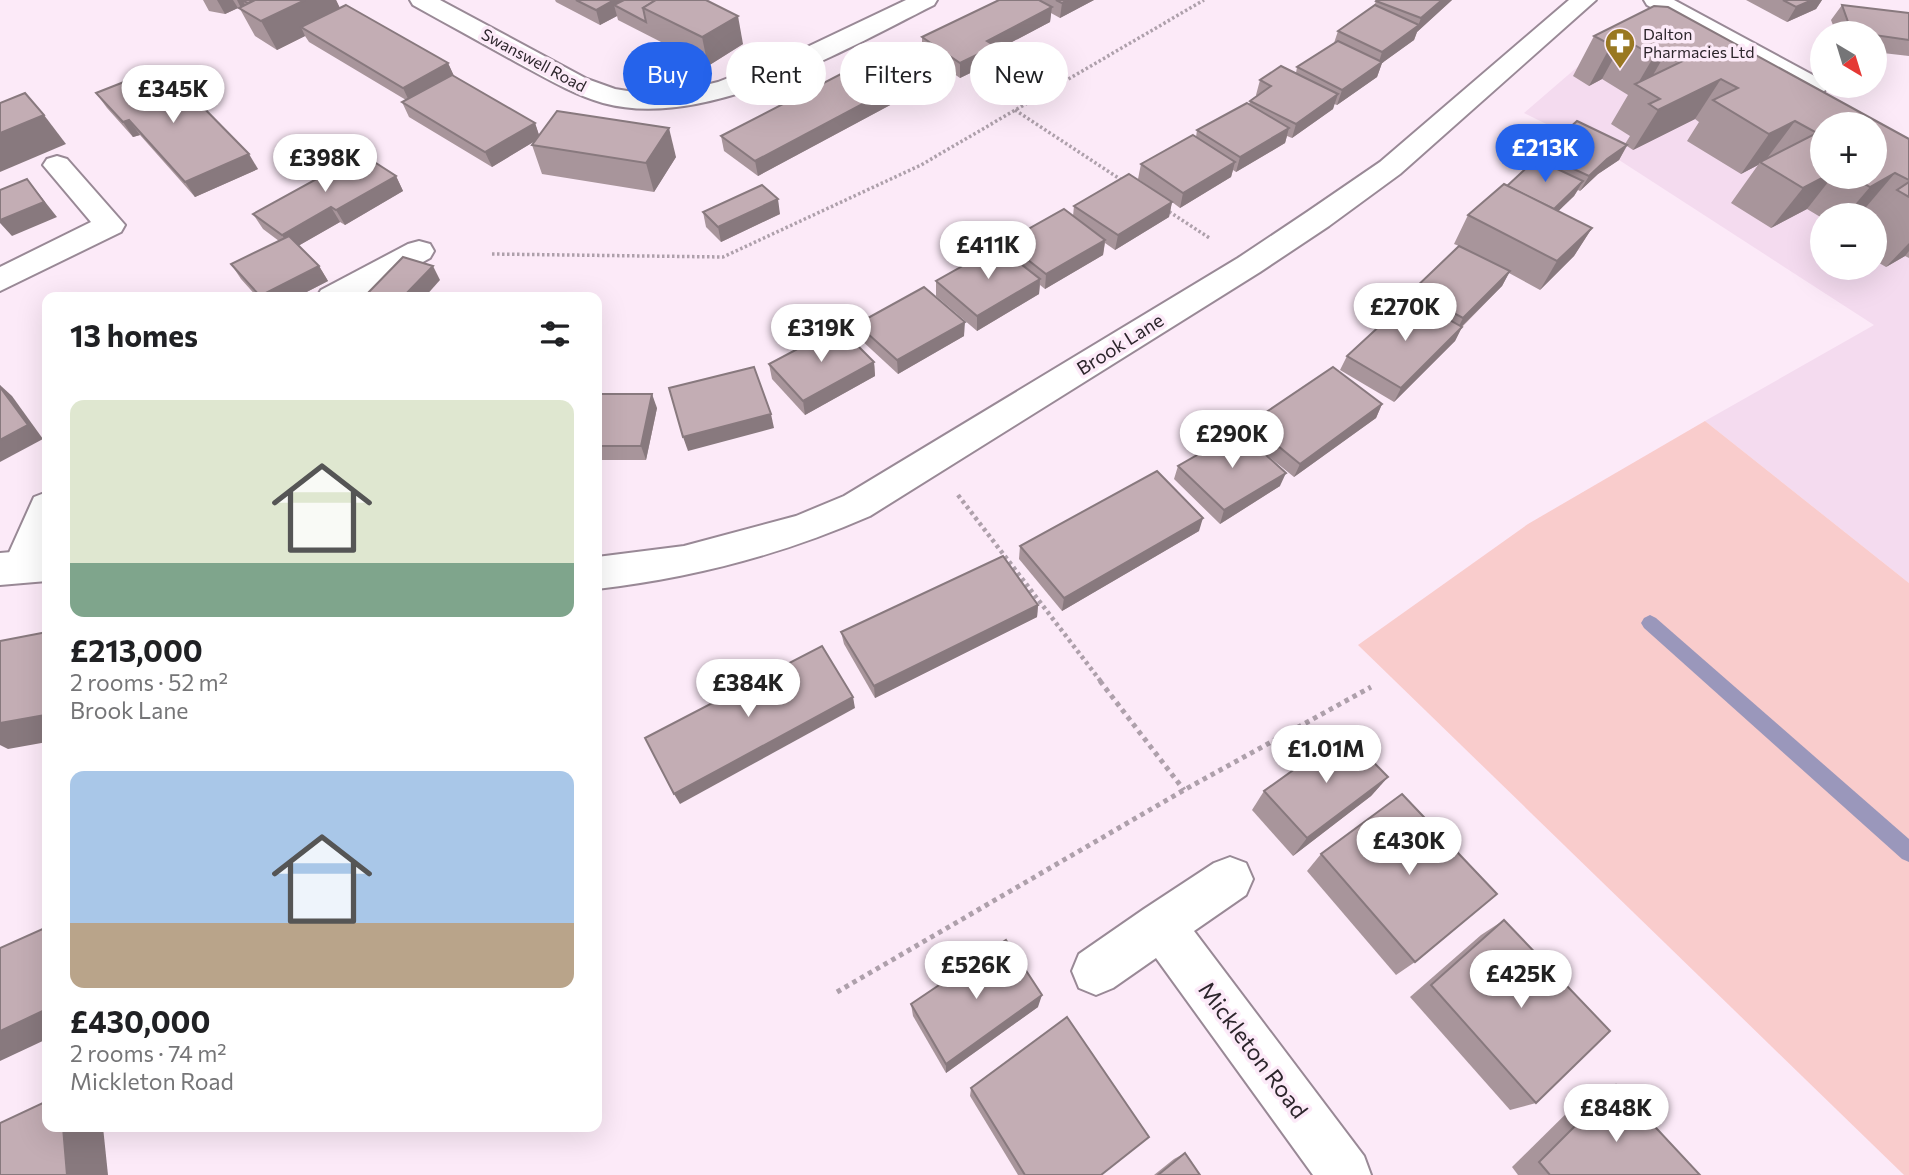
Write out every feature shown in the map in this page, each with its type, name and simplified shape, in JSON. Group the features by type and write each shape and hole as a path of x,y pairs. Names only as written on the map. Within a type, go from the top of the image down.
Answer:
{"street":[{"name":"Swanswell Road","path":"422,0 578,86 614,99 650,102 680,101 737,85 925,0"},
{"name":"Brook Lane","path":"602,572 684,562 803,529 857,506 1249,265 1390,168 1584,0"},
{"path":"1656,0 1810,85"},
{"path":"0,280 110,225 57,165"},
{"path":"343,292 419,251"},
{"path":"23,567 42,520"},
{"path":"1096,971 1230,879"},
{"name":"Mickleton Road","path":"1160,925 1345,1175"}],"path":[{"path":"492,254 723,257 921,165 1204,0"},
{"path":"1015,110 1127,184"},
{"path":"1160,206 1249,265"},
{"path":"932,461 1184,790"},
{"path":"837,992 1184,790 1371,687"}],"shaded area":[{"path":"1604,44 1810,170 1810,189 1887,189 1887,178 1909,179 1909,583 1705,421 1874,325 1619,160 1524,113"},
{"path":"1705,421 1909,583 1909,1175 1904,1175 1358,645 1528,524"}],"building":[{"path":"255,0 305,0 261,21 239,8"},
{"path":"576,0 614,0 596,10"},
{"path":"624,0 656,0 643,8 646,22 614,5"},
{"path":"656,0 706,0 738,16 702,37 643,8"},
{"path":"999,0 1039,0 1052,7 989,42 970,42 970,58 960,63 956,60 956,42 929,42 922,37"},
{"path":"1377,0 1442,0 1421,18"},
{"path":"1783,0 1812,0 1796,7"},
{"path":"346,5 448,63 403,88 301,27"},
{"path":"1375,5 1419,25 1382,52 1338,31"},
{"path":"1842,5 1909,13 1909,40 1887,37 1887,21 1848,21"},
{"path":"1654,6 1668,7 1810,85 1810,98 1834,98 1860,112 1810,112 1810,129 1795,121 1769,134 1713,100 1738,88 1721,79 1658,110 1649,104 1660,99 1635,84 1687,59 1668,49 1654,56 1624,39 1611,45 1594,36"},
{"path":"1338,41 1382,62 1342,90 1297,67"},
{"path":"1281,66 1338,94 1296,124 1250,101 1271,86 1260,80"},
{"path":"157,69 184,96 190,94 249,154 185,182 129,120 123,122 96,93"},
{"path":"840,74 840,105 861,105 755,161 721,136 781,105 826,105 826,82"},
{"path":"452,75 535,123 485,152 402,102"},
{"path":"25,93 44,115 0,133 0,103"},
{"path":"1247,103 1289,128 1240,157 1197,130"},
{"path":"557,111 669,128 646,163 532,145"},
{"path":"1577,121 1627,145 1589,176 1541,154"},
{"path":"1887,127 1909,139 1909,180 1895,173 1887,177"},
{"path":"1193,135 1235,162 1183,193 1141,164"},
{"path":"1810,137 1810,184 1803,188 1760,162"},
{"path":"362,154 396,176 336,210 331,207 282,235 253,214"},
{"path":"1536,159 1583,181 1554,209 1507,186"},
{"path":"1129,174 1172,202 1118,235 1074,206"},
{"path":"27,179 44,202 0,220 0,190"},
{"path":"1909,182 1909,197 1897,190"},
{"path":"1504,184 1592,228 1557,261 1468,215"},
{"path":"762,185 778,199 718,227 703,212"},
{"path":"1064,209 1105,240 1046,274 1005,242"},
{"path":"289,236 319,266 268,292 256,292 231,264"},
{"path":"998,246 1040,279 977,316 936,281"},
{"path":"1459,246 1510,271 1463,318 1412,291"},
{"path":"403,257 433,266 408,292 369,292"},
{"path":"924,287 965,322 897,360 857,324"},
{"path":"1410,298 1462,327 1401,388 1347,356"},
{"path":"839,327 874,362 803,401 769,364"},
{"path":"754,367 771,414 683,437 669,388"},
{"path":"1333,367 1382,404 1300,464 1250,423"},
{"path":"0,387 28,425 0,440"},
{"path":"602,394 652,394 641,446 602,446"},
{"path":"1239,431 1286,473 1224,510 1178,466"},
{"path":"1157,471 1203,518 1064,598 1020,546"},
{"path":"1003,556 1038,605 874,686 841,632"},
{"path":"42,633 42,716 0,723 0,641"},
{"path":"822,646 853,697 674,794 645,738"},
{"path":"1345,733 1388,777 1307,838 1264,791"},
{"path":"1402,794 1497,894 1415,962 1321,854"},
{"path":"1504,920 1610,1031 1536,1103 1431,985"},
{"path":"42,929 42,1011 0,1031 0,948"},
{"path":"1006,940 1042,995 946,1064 911,1004"},
{"path":"1067,1017 1149,1137 1101,1175 1025,1175 971,1088"},
{"path":"1616,1085 1700,1175 1550,1175 1539,1162"},
{"path":"42,1103 42,1132 63,1132 67,1175 0,1175 0,1123"},
{"path":"1185,1153 1200,1175 1158,1175"}],"waterway":[{"path":"1650,623 1909,852"}],"place":[{"name":"Dalton Pharmacies Ltd","path":"1620,70"}]}
